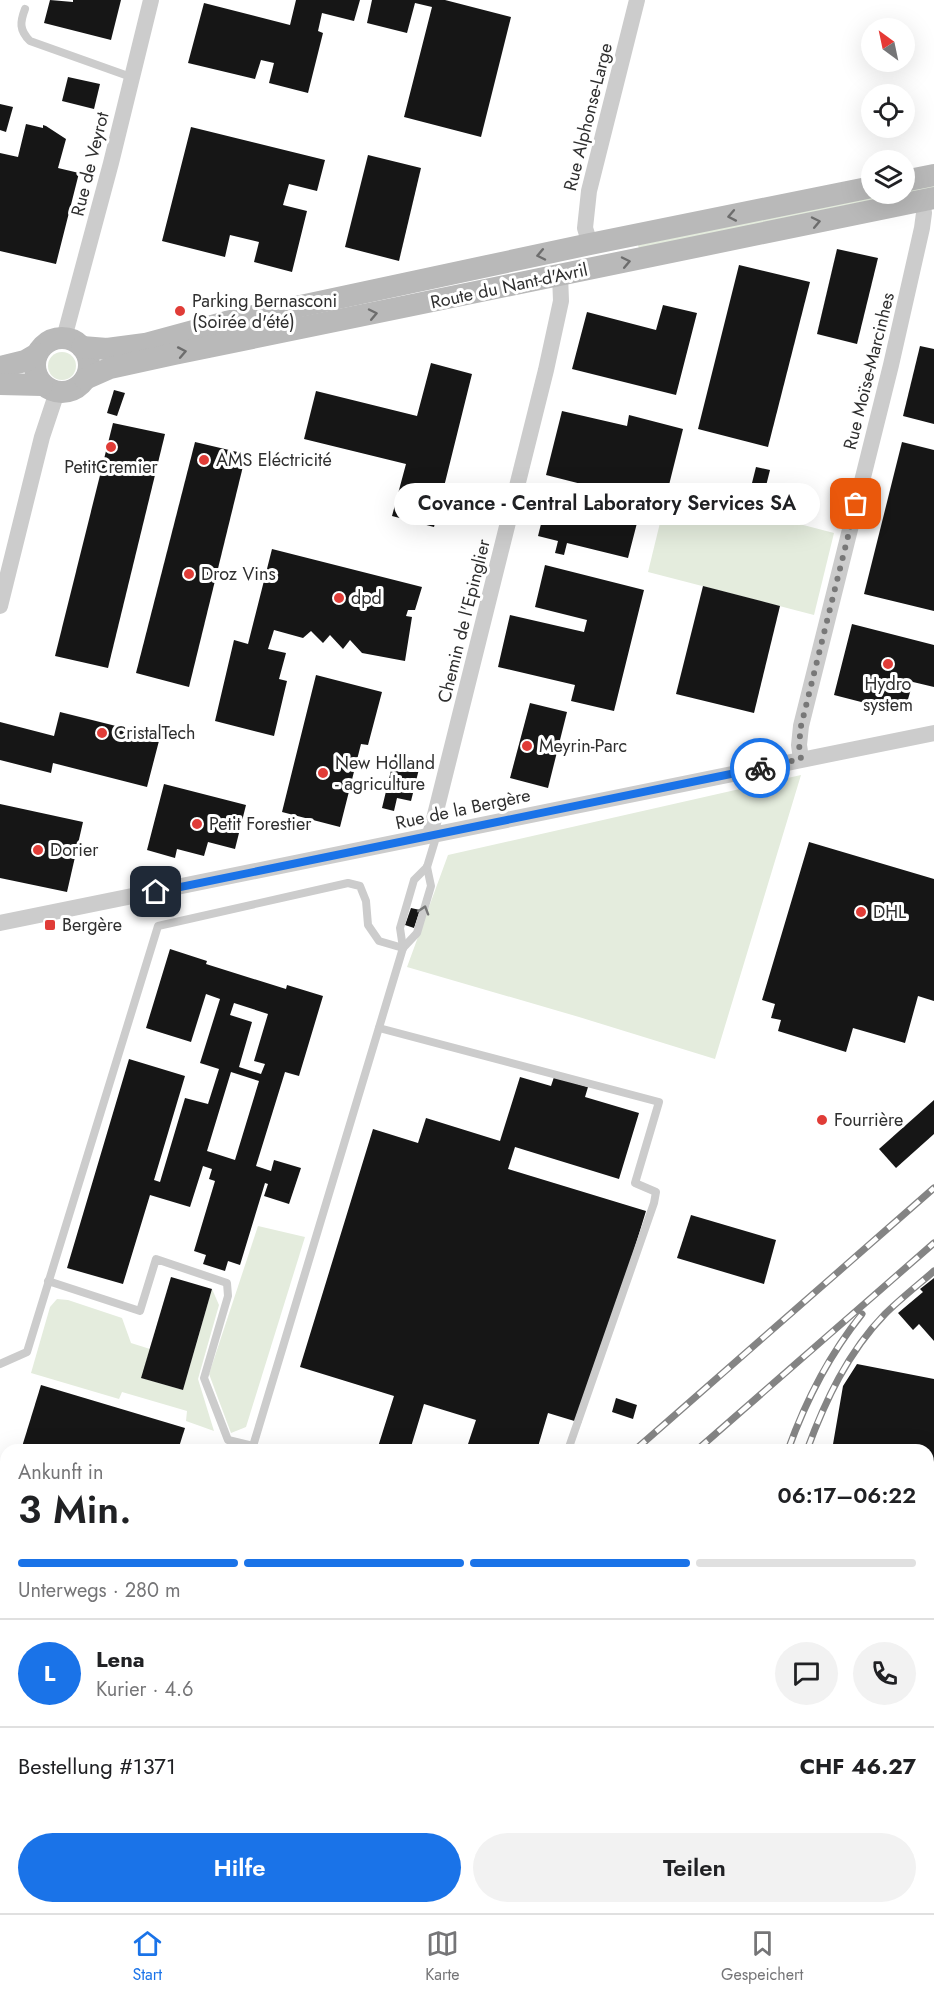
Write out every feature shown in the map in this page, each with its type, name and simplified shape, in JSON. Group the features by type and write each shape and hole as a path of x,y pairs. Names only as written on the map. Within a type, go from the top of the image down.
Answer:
{"main road":[{"path":"915,179 934,175"},
{"name":"Route du Nant-d'Avril","path":"73,342 106,350 145,344 226,322 590,244 861,189"},
{"name":"Route du Nant-d'Avril","path":"86,379 110,368 174,354 928,199"},
{"path":"0,384 70,392 76,389 86,379 89,360 73,342 49,341 42,345 37,354 35,374 50,389"},
{"path":"0,367 25,361 37,354"}],"street":[{"name":"Rue de Veyrot","path":"73,342 111,163 151,0"},
{"name":"Rue Alphonse-Large","path":"590,244 585,228 589,191 637,0"},
{"name":"Rue Moïse-Marcinhes","path":"801,759 799,745 801,726 891,365 928,199"},
{"name":"Chemin de l'Epinglier","path":"433,835 546,370 561,302 560,275"},
{"path":"0,606 42,437 50,389"},
{"name":"Rue de la Bergère","path":"0,923 934,733"}],"lane":[{"path":"25,9 20,22 23,32 30,40 131,77"},
{"path":"403,948 417,933 432,886 427,867 433,835"},
{"path":"252,1444 403,948 400,928 414,880 427,867"},
{"path":"0,1364 27,1352 158,926 348,883 360,886 366,901 368,925 379,941 403,948"},
{"path":"379,1028 659,1102 635,1184 656,1192 654,1203 570,1444"},
{"path":"48,1281 140,1311 156,1259 227,1283 228,1296 204,1378 228,1440 240,1444"}],"green space":[{"path":"934,184 934,189 915,193 915,188"},
{"path":"861,200 861,204 639,249 638,245"},
{"path":"62,352 72,356 76,366 72,376 62,380 52,376 48,366 52,356"},
{"path":"668,490 834,533 814,615 648,572"},
{"path":"801,775 715,1059 407,967 448,855"},
{"path":"258,1226 305,1237 246,1427 231,1433 209,1374"},
{"path":"212,1289 219,1305 198,1379 214,1431 186,1421 187,1411 122,1392 119,1399 31,1373 50,1307 57,1299 68,1300 122,1318 131,1343 150,1349 142,1378 183,1390"}],"building":[{"path":"50,0 73,2 73,0 121,0 111,40 44,23"},
{"path":"296,0 360,0 354,21 322,13 318,31 323,33 308,93 269,83 274,63 261,60 255,79 188,63 204,3 290,25"},
{"path":"372,0 445,0 511,17 481,137 404,117 432,7 415,3 407,33 367,23"},
{"path":"68,77 100,84 94,109 62,101"},
{"path":"0,104 13,107 6,132 0,130"},
{"path":"26,124 43,128 43,125 46,126 66,139 58,168 79,173 56,264 0,251 0,153 18,157"},
{"path":"191,127 325,160 317,191 289,184 283,205 307,211 292,272 254,262 259,242 230,235 225,257 162,241"},
{"path":"368,155 421,168 399,261 345,247"},
{"path":"837,249 878,258 857,344 817,334"},
{"path":"739,265 810,282 768,447 698,429"},
{"path":"663,305 697,313 676,395 572,369 587,312 656,330"},
{"path":"920,346 934,349 934,424 903,416"},
{"path":"431,363 472,374 434,527 392,516 406,464 304,439 316,391 417,416"},
{"path":"114,390 125,393 117,416 107,413"},
{"path":"562,411 627,426 629,415 683,429 664,505 546,475"},
{"path":"113,423 165,434 108,668 55,656"},
{"name":"Droz Vins","path":"195,442 246,454 189,687 136,673"},
{"path":"902,442 934,450 934,611 864,594"},
{"path":"756,467 770,470 762,502 748,499"},
{"path":"569,495 587,500 585,510 637,523 628,558 567,543 564,555 555,553 558,541 538,536 547,500 566,505"},
{"name":"dpd","path":"272,549 422,587 415,610 408,610 406,616 412,617 405,661 362,653 350,640 343,649 330,635 323,643 311,631 303,638 274,630 268,649 286,653 279,679 287,681 274,736 215,721 234,640 248,644"},
{"path":"545,565 644,590 614,711 571,701 575,685 498,667 510,615 584,632 587,620 535,607"},
{"path":"703,586 780,606 754,713 676,694"},
{"name":"Hydro system","path":"852,624 934,645 934,687 913,682 904,713 834,695"},
{"name":"New Holland - agriculture","path":"316,675 382,692 368,745 361,744 340,827 282,812"},
{"path":"530,703 567,712 548,788 510,778"},
{"path":"60,712 160,737 147,787 53,763 51,773 0,760 0,722 54,736"},
{"path":"395,754 421,761 411,801 397,798 394,811 382,808"},
{"name":"Petit Forestier","path":"164,784 246,805 235,849 208,842 204,856 177,849 175,858 147,850"},
{"name":"Dorier","path":"0,804 83,822 67,892 0,878"},
{"name":"DHL","path":"809,842 934,879 934,1001 918,996 905,1043 853,1028 846,1052 778,1031 781,1020 771,1018 775,1004 762,1000"},
{"path":"411,908 420,910 414,928 405,925"},
{"path":"170,949 207,961 206,964 286,989 287,985 323,996 299,1076 285,1072 256,1166 271,1171 274,1160 301,1168 289,1204 264,1196 268,1184 265,1183 240,1265 228,1261 225,1271 203,1264 206,1255 194,1251 215,1181 209,1179 212,1169 203,1166 190,1207 150,1195 123,1284 67,1268 129,1059 185,1076 154,1180 160,1182 185,1098 208,1104 219,1069 200,1063 220,999 206,994 191,1042 146,1028","holes":["234,1003 268,1014 254,1061 265,1064 261,1074 239,1067 252,1022 230,1015","231,1072 259,1081 235,1160 207,1151"]},
{"path":"520,1077 551,1086 554,1077 588,1087 585,1097 639,1113 619,1179 515,1147 508,1169 646,1211 581,1423 548,1413 539,1444 468,1444 476,1420 424,1404 412,1444 379,1444 394,1396 300,1367 373,1129 418,1143 426,1118 500,1141"},
{"path":"934,1100 934,1134 896,1168 879,1149"},
{"path":"691,1215 776,1240 764,1284 677,1258"},
{"path":"171,1277 212,1289 183,1390 141,1378"},
{"path":"934,1278 934,1341 919,1324 913,1330 898,1313 923,1292 920,1289"},
{"path":"857,1364 934,1379 934,1444 833,1444 843,1386"},
{"path":"41,1385 185,1428 180,1444 23,1444"},
{"path":"616,1398 637,1405 633,1419 612,1412"}],"railway":[{"path":"642,1444 934,1188"},
{"path":"704,1444 934,1243"},
{"path":"809,1444 830,1395 860,1344 885,1314 934,1271"},
{"path":"790,1444 819,1379 862,1314"}],"way so far":[{"path":"760,768 801,759 799,745 801,726 856,504"}],"place":[{"name":"Parking Bernasconi (Soirée d'été)","path":"180,311"},
{"name":"PetitCremier","path":"111,447"},
{"name":"AMS Eléctricité","path":"204,460"},
{"name":"Covance - Central Laboratory Services SA","path":"856,504"},
{"name":"Droz Vins","path":"189,574"},
{"name":"dpd","path":"339,598"},
{"name":"Hydro system","path":"888,664"},
{"name":"CristalTech","path":"102,733"},
{"name":"Meyrin-Parc","path":"527,746"},
{"name":"New Holland - agriculture","path":"323,773"},
{"name":"Petit Forestier","path":"197,824"},
{"name":"Dorier","path":"38,850"},
{"name":"DHL","path":"861,912"},
{"name":"Bergère","path":"50,925"},
{"name":"Fourrière","path":"822,1120"}],"route":[{"path":"156,892 760,768"}]}
